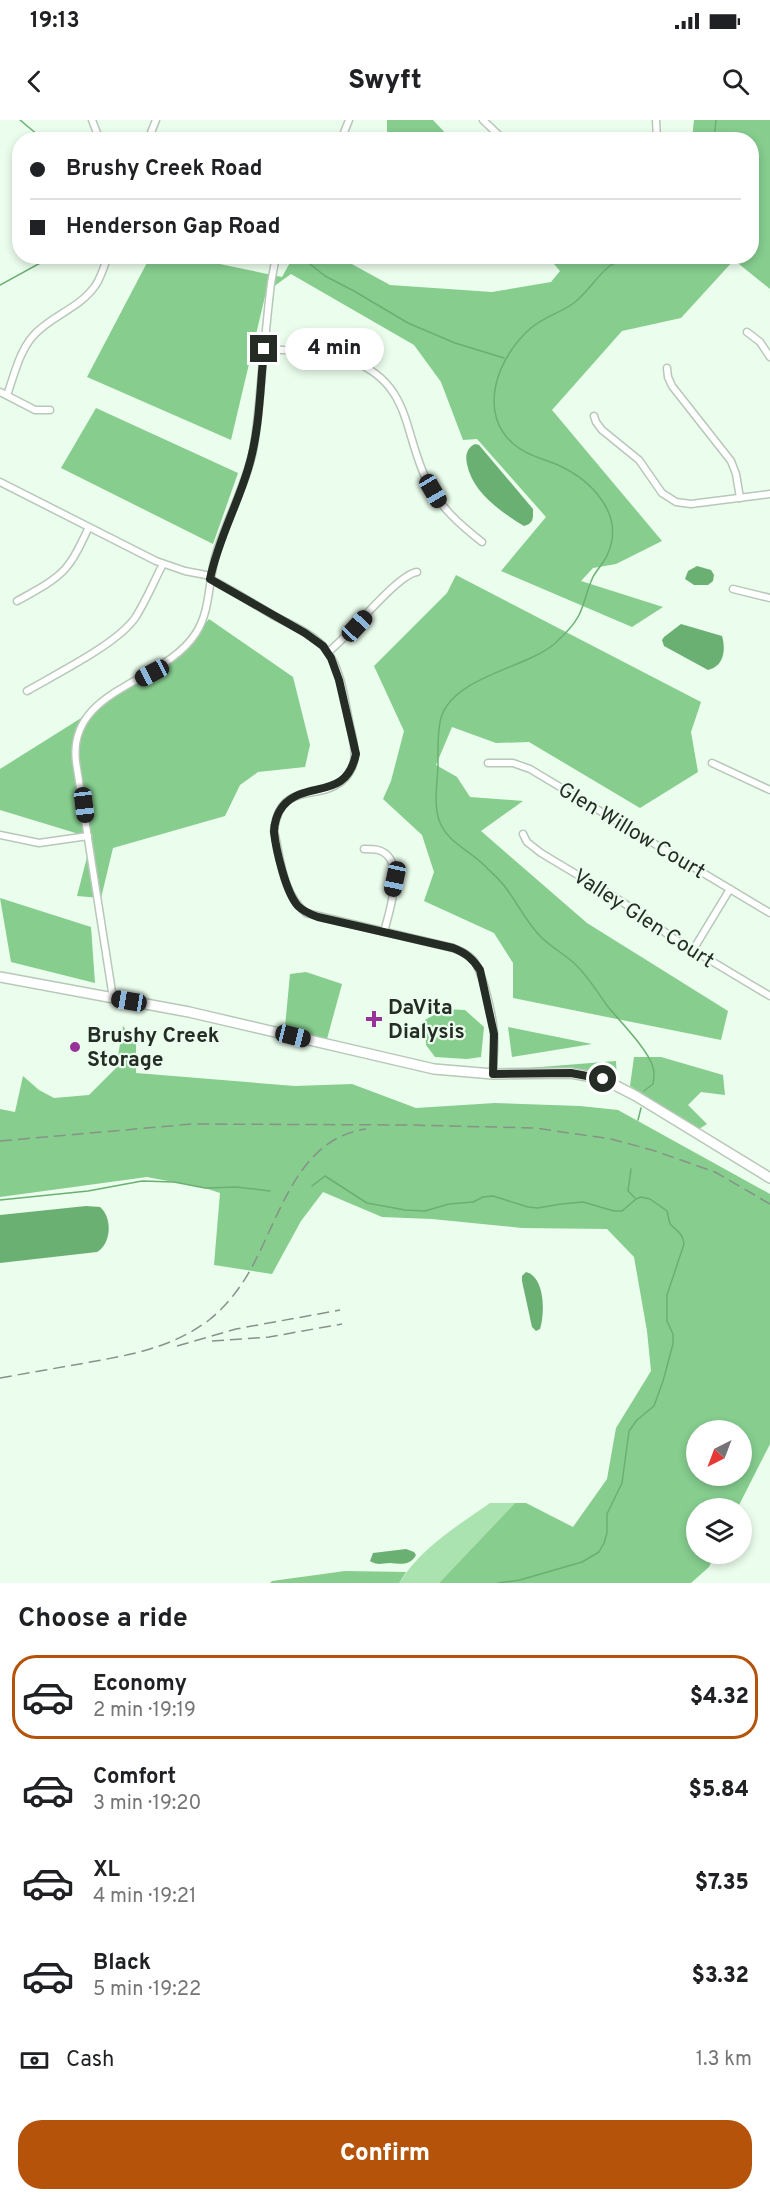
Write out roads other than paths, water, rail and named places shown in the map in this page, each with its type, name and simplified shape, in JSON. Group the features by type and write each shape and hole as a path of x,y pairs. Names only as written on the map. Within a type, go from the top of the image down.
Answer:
{"main road":[{"path":"0,977 231,1021 426,1067 493,1074 571,1073 603,1079 636,1096 770,1178"}],"street":[{"path":"483,120 496,132"},
{"path":"50,410 35,410 3,394 32,337 42,327 85,298 95,286 105,264"},
{"path":"113,998 75,755 76,741 80,728 98,704 166,663 192,639 204,617 216,555 242,489 253,450 275,264"},
{"path":"747,332 760,342 770,357"},
{"path":"264,349 348,359 372,371 385,382 401,403 426,480 452,517 482,542"},
{"path":"667,368 672,386 731,461 740,498"},
{"path":"594,416 602,430 639,460 662,493 681,504 770,494"},
{"path":"0,482 163,564 211,577 318,641 328,652 339,680 356,754 353,765 341,782 291,799 278,813 274,831 291,897 306,913 318,917 465,952 480,970 494,1034 493,1074"},
{"path":"17,602 50,582 64,570 89,527"},
{"path":"27,691 107,643 127,627 141,608 163,564"},
{"path":"328,652 346,638 402,578 417,572"},
{"path":"734,589 770,598"},
{"name":"Glen Willow Court","path":"488,763 513,764 530,769 770,913"},
{"path":"712,763 770,790"},
{"name":"Valley Glen Court","path":"523,834 527,842 541,853 628,905 693,950 770,996"},
{"path":"0,835 39,843 88,836"},
{"path":"364,849 378,850 387,855 392,863 395,879 384,932"},
{"path":"693,950 730,889"}],"waterway":[{"path":"20,120 34,132"},
{"path":"715,132 716,120"},
{"path":"0,285 38,264"},
{"path":"310,264 325,276 408,323 455,343 504,358"},
{"path":"614,264 575,302 542,320 519,340 501,369 494,402 496,418 504,433 516,446 531,455 570,471 593,489 602,500 612,525 612,539 607,556 591,582 579,615 564,635 553,645 525,661 474,683 448,704 441,718 439,729 436,799 439,820 447,835 480,861 501,882 534,930 579,968 640,1045 654,1071 653,1084 644,1091"},
{"path":"638,1120 641,1108"},
{"path":"631,1169 628,1191 635,1198"},
{"path":"312,1186 325,1176 367,1203 425,1211 493,1196 528,1207 538,1208 583,1202 622,1211 641,1197 650,1199 667,1211 670,1224 682,1237 684,1244 667,1295 667,1321 673,1334 673,1344 654,1406 637,1420 629,1431 622,1483 607,1514 607,1533 604,1543 599,1552 582,1562 520,1580 498,1583"},
{"path":"0,1200 88,1191 142,1181 174,1182 205,1188 236,1187 270,1191"}],"railway":[{"path":"0,1141 192,1124 535,1128 611,1139 652,1150 715,1172 770,1204"},
{"path":"0,1378 118,1357 165,1344 195,1330 230,1300 247,1276 285,1198 309,1161 325,1146 344,1135 366,1129"},
{"path":"177,1346 236,1329 340,1310"},
{"path":"212,1341 269,1337 342,1324"}],"place":[{"name":"DaVita Dialysis","path":"374,1019"},
{"name":"Brushy Creek Storage","path":"75,1047"}]}
